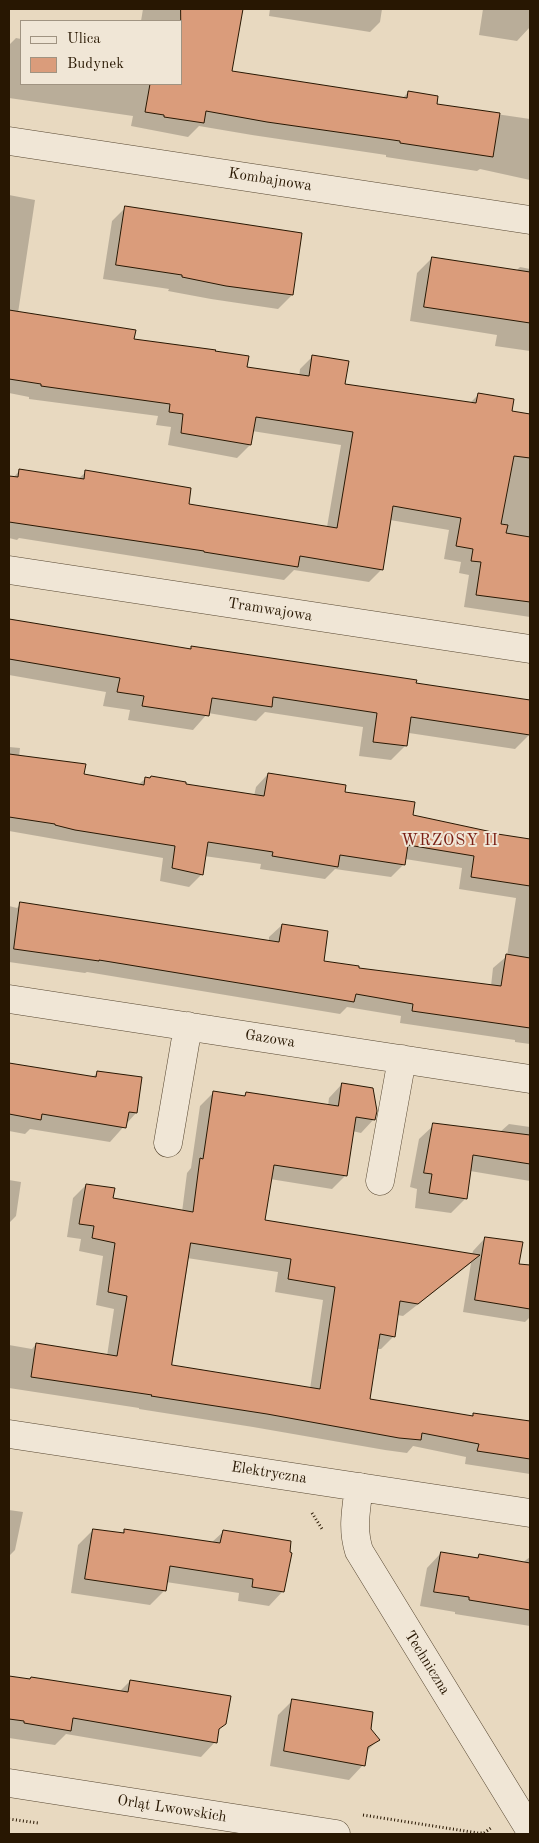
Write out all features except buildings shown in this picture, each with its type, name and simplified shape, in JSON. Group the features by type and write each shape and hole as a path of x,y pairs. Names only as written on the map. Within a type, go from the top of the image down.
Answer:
{"street":[{"name":"Kombajnowa","path":"9,141 530,220"},
{"name":"Tramwajowa","path":"9,570 530,650"},
{"name":"Gazowa","path":"9,999 530,1079"},
{"path":"168,1143 188,1026"},
{"path":"380,1181 402,1059"},
{"name":"Elektryczna","path":"9,1434 530,1513"},
{"name":"Techniczna","path":"359,1487 354,1532 359,1551 530,1830"},
{"name":"Orląt Lwowskich","path":"9,1783 336,1834"}],"path":[{"path":"308,1505 327,1537"},
{"path":"360,1815 477,1834 484,1833 490,1829 492,1822"}],"district":[{"name":"WRZOSY II","path":"450,841"}]}
